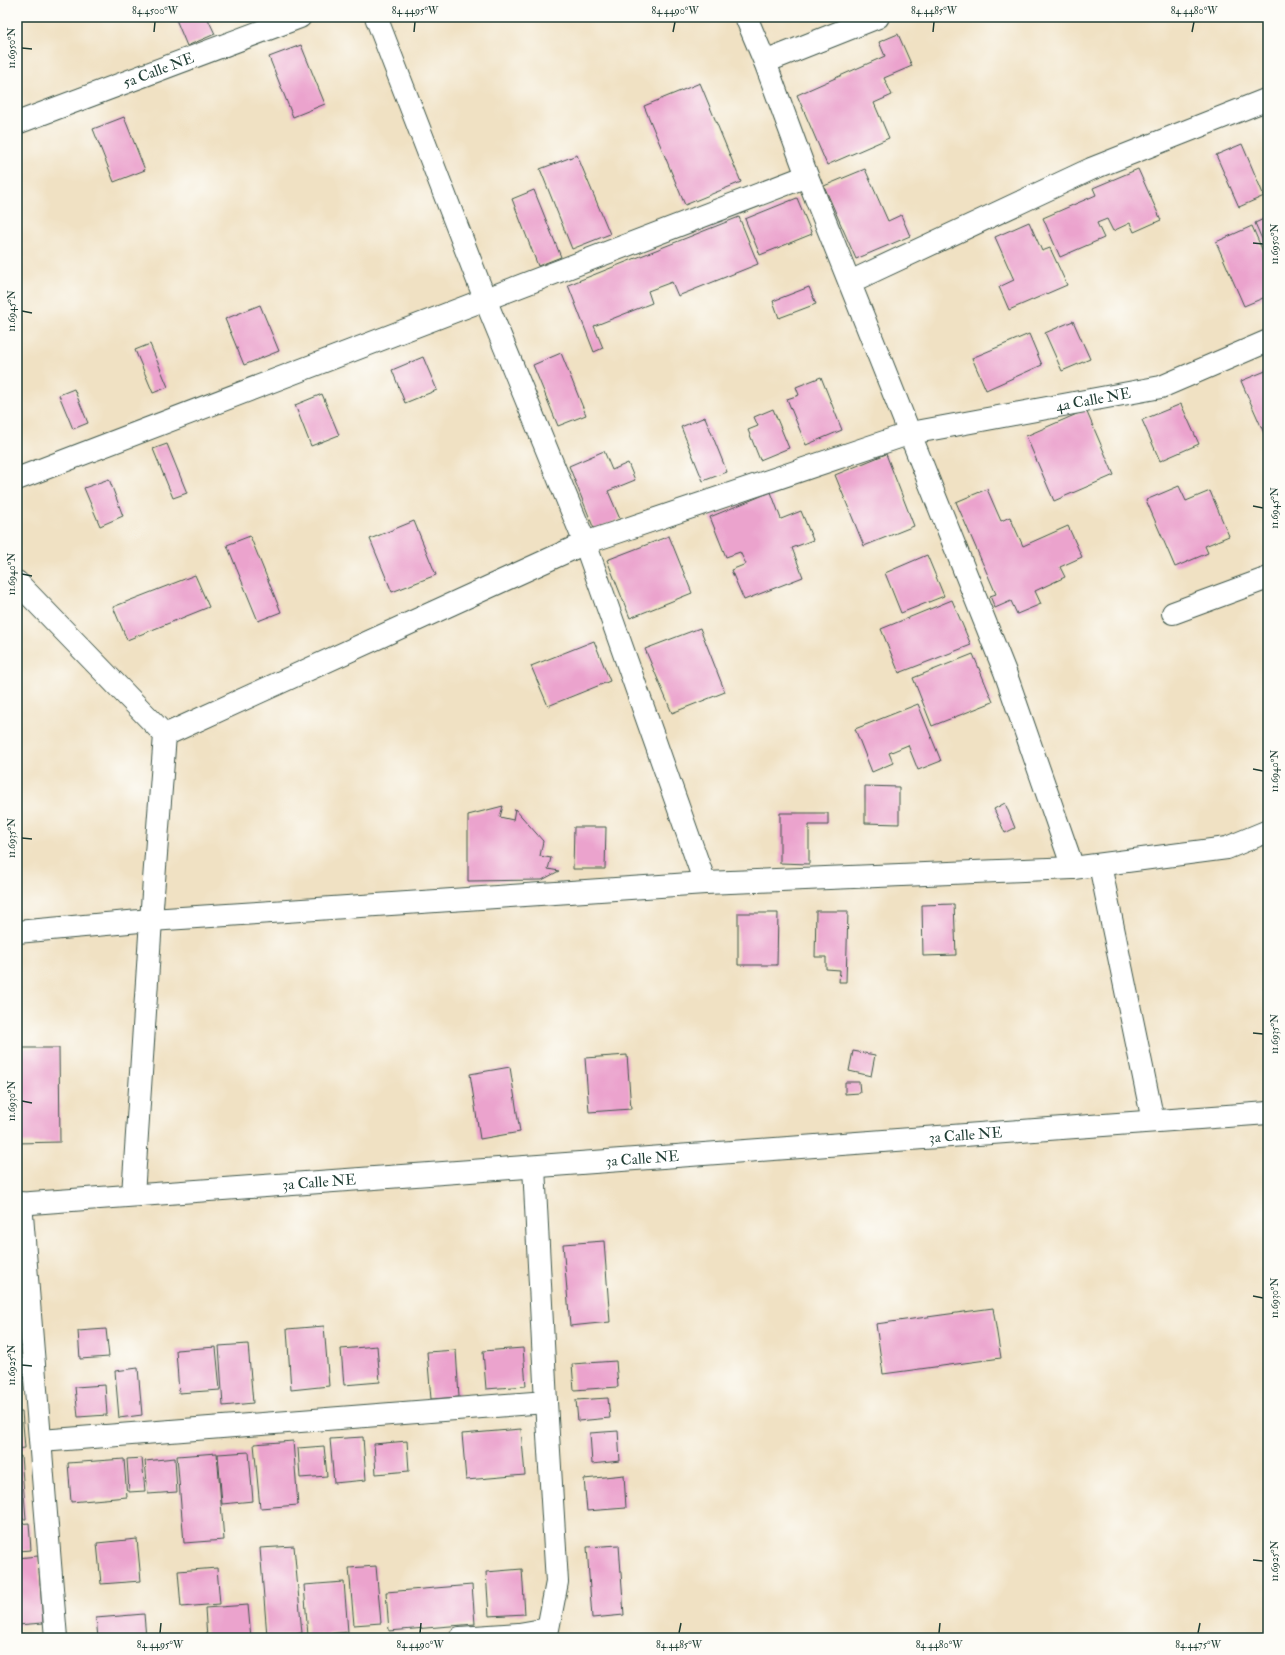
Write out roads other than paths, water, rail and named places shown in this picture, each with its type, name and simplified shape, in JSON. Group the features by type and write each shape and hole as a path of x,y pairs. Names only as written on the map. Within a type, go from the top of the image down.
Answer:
{"street":[{"name":"5a Calle NE","path":"17,123 300,17"},
{"path":"376,17 485,299 586,543 704,883"},
{"path":"746,17 765,62 807,176 911,433 1005,672 1073,868"},
{"path":"765,62 878,17"},
{"path":"850,282 1091,170 1268,98"},
{"path":"17,479 807,176"},
{"name":"4a Calle NE","path":"165,735 586,543 911,433 1160,387 1268,341"},
{"path":"1173,614 1268,578"},
{"path":"17,582 165,735 133,1195"},
{"path":"17,932 151,920 704,883 1073,868 1227,848 1268,831"},
{"path":"1100,865 1153,1121"},
{"name":"3a Calle NE","path":"19,1204 1268,1113"},
{"path":"460,1638 519,1636 548,1629 558,1582 546,1402 534,1167"},
{"path":"19,1204 41,1442 56,1638"},
{"path":"41,1442 546,1402"}]}
